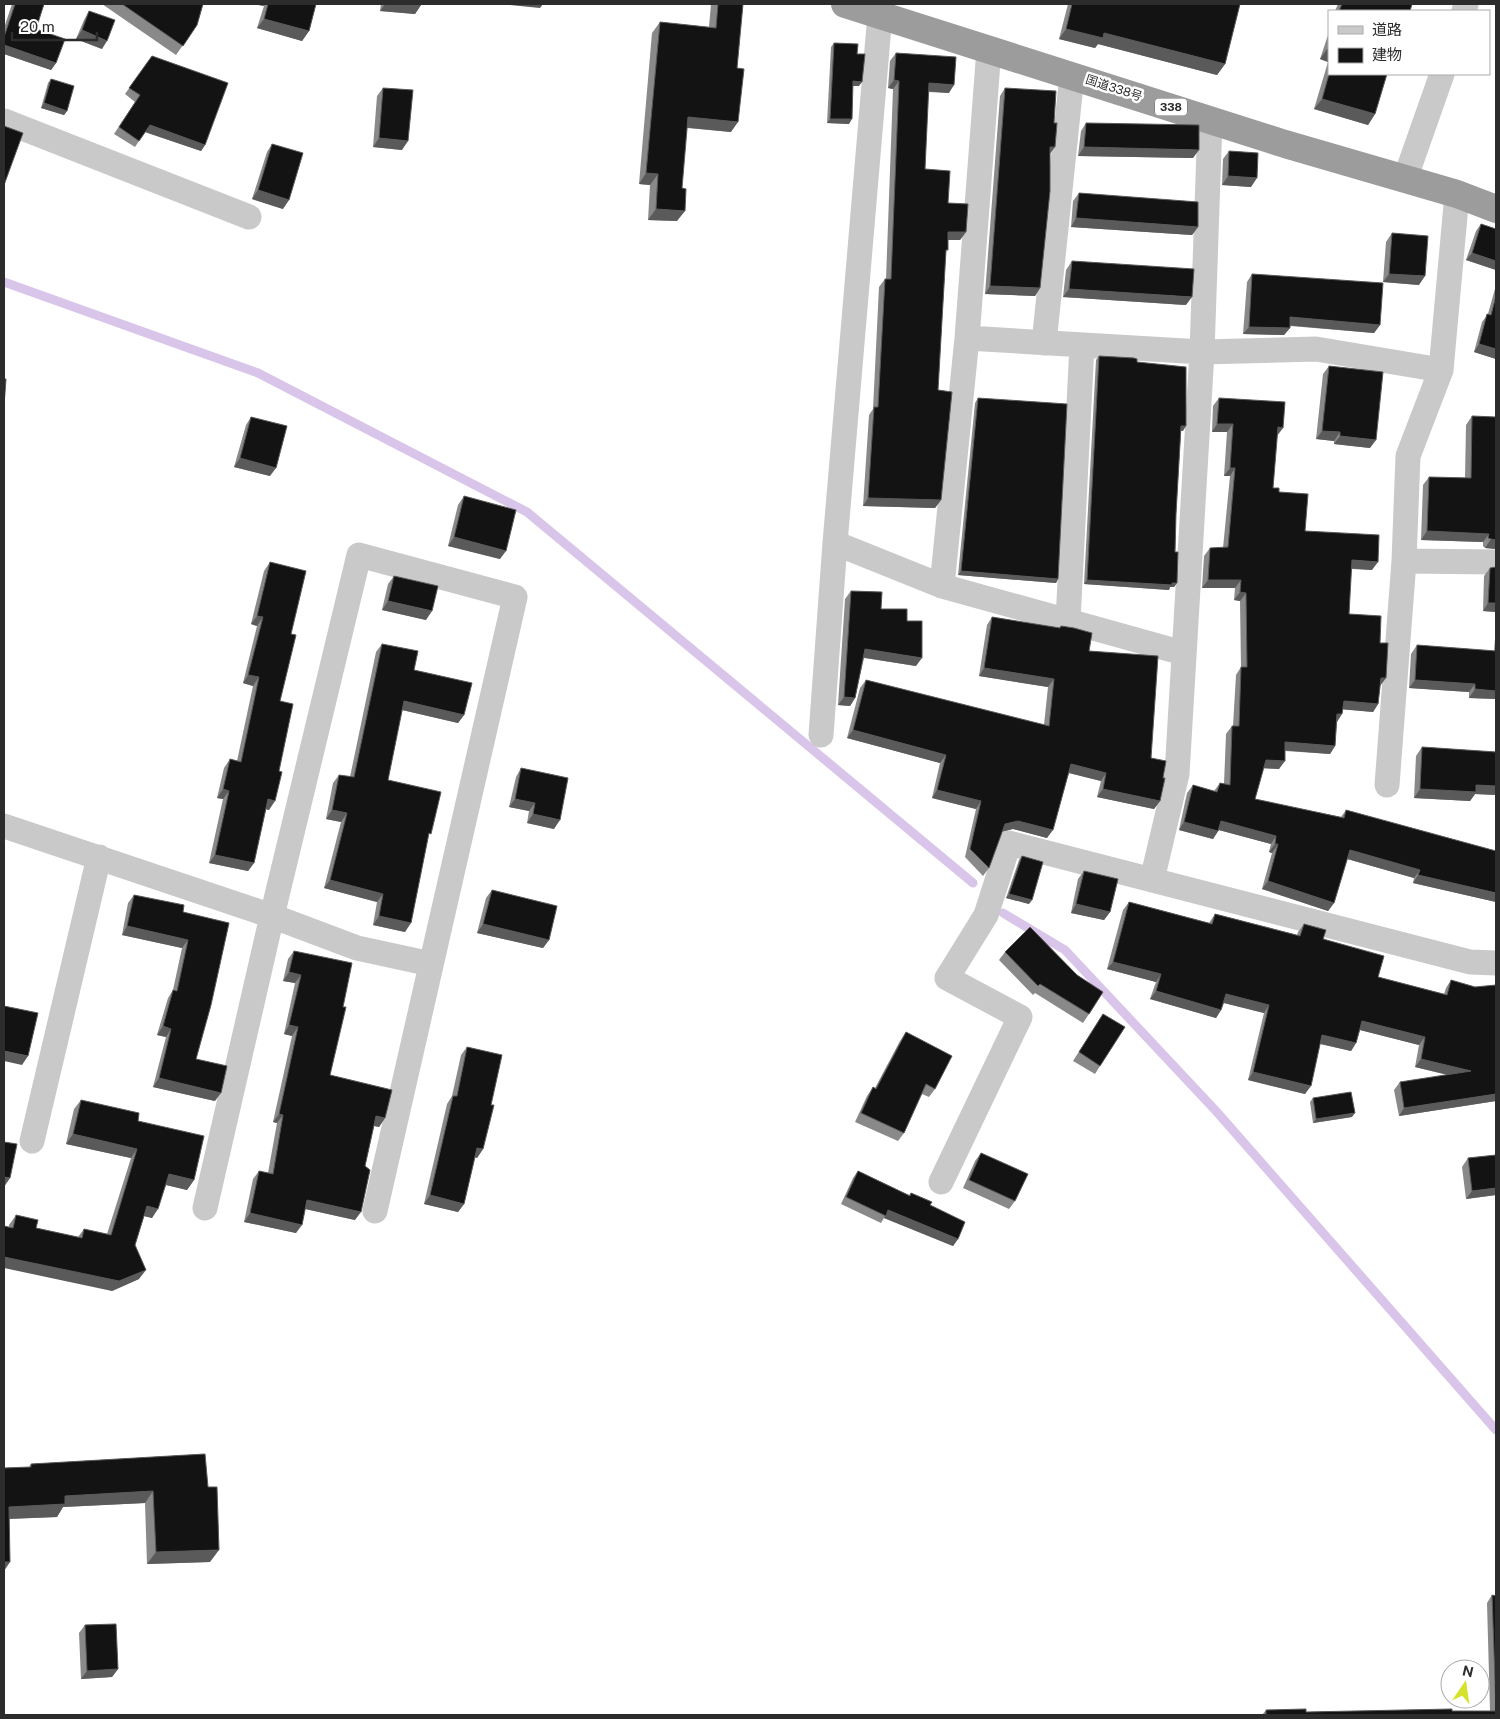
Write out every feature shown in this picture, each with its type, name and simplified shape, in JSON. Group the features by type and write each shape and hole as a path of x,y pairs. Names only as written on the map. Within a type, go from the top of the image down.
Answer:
{"highway":[{"name":"国道338号","path":"845,4 1210,120 1457,194 1496,209"}],"street":[{"path":"821,735 835,543 880,14"},
{"path":"942,586 966,338 989,49"},
{"path":"1044,343 1072,75"},
{"path":"1405,179 1442,75"},
{"path":"1152,880 1176,774 1202,352 1210,120"},
{"path":"4,121 249,217"},
{"path":"1387,785 1404,561 1408,456 1440,370 1457,194"},
{"path":"966,338 1202,352 1316,349 1440,370"},
{"path":"1068,621 1082,345"},
{"path":"835,543 942,586 1183,653"},
{"path":"205,1208 272,916 359,555 515,597 375,1210"},
{"path":"1404,561 1496,562"},
{"path":"4,826 272,916 357,948 431,964"},
{"path":"941,1182 1020,1017 947,978 986,915 1009,842 1470,962 1496,963"},
{"path":"32,1141 100,857"}],"building":[{"path":"15,4 44,4 36,29 65,39 56,63 4,45 4,37"},
{"path":"122,4 203,4 197,25 183,46"},
{"path":"268,4 316,4 309,31 264,19"},
{"path":"718,4 743,4 737,68 744,69 738,122 688,117 682,188 686,189 685,211 656,209 658,174 646,173 660,22 716,28"},
{"path":"1072,4 1240,4 1225,64 1104,33 1103,38 1066,29"},
{"path":"1342,4 1412,4 1410,10 1339,10"},
{"path":"89,11 115,20 107,41 82,30"},
{"path":"834,43 858,44 857,54 865,54 862,82 853,81 852,119 830,119"},
{"path":"896,53 956,57 954,85 929,83 925,169 950,171 948,203 968,204 966,232 948,232 948,250 946,250 938,390 952,392 941,500 868,498 874,407 878,407 885,279 891,279 899,81 894,80"},
{"path":"152,56 228,83 205,145 150,125 139,141 119,127 140,95 129,88"},
{"path":"1329,75 1387,75 1375,114 1322,99"},
{"path":"51,79 74,86 67,111 44,103"},
{"path":"383,88 413,90 408,141 379,138"},
{"path":"1005,88 1056,91 1054,123 1057,123 1055,147 1050,147 1050,191 1040,288 990,286"},
{"path":"1086,123 1199,125 1199,150 1084,147"},
{"path":"4,126 23,133 4,185"},
{"path":"272,144 303,153 289,200 258,190"},
{"path":"1229,151 1258,153 1257,178 1228,176"},
{"path":"1079,193 1198,202 1198,227 1076,218"},
{"path":"1481,224 1496,229 1496,261 1472,253"},
{"path":"1392,233 1428,236 1425,276 1389,274"},
{"path":"1072,261 1194,269 1192,297 1069,289"},
{"path":"1252,274 1383,283 1380,325 1290,317 1290,328 1249,327"},
{"path":"1496,296 1496,349 1479,344 1487,314 1491,315"},
{"path":"1099,356 1134,358 1137,359 1137,362 1186,367 1186,426 1181,426 1176,514 1175,552 1178,552 1177,583 1172,583 1172,585 1087,580"},
{"path":"1329,366 1383,372 1376,440 1340,436 1340,432 1322,431"},
{"path":"4,379 6,379 4,406"},
{"path":"978,398 1067,404 1058,579 961,571"},
{"path":"1219,398 1285,402 1283,428 1278,427 1273,488 1279,488 1279,492 1308,494 1305,531 1379,535 1378,562 1352,560 1349,614 1381,616 1380,643 1388,643 1386,678 1381,678 1378,704 1344,701 1342,714 1337,714 1335,746 1285,742 1285,761 1266,760 1255,799 1344,818 1346,810 1496,851 1496,893 1418,875 1420,870 1350,850 1334,903 1268,881 1278,844 1275,844 1276,836 1221,821 1218,831 1184,822 1193,785 1217,792 1220,783 1230,785 1232,726 1239,726 1241,667 1247,667 1246,593 1240,592 1241,580 1208,580 1210,548 1228,547 1235,468 1230,468 1233,424 1217,424"},
{"path":"1472,416 1496,417 1496,540 1488,538 1489,534 1427,531 1429,477 1471,478"},
{"path":"251,417 287,426 276,468 240,458"},
{"path":"464,496 516,510 506,551 454,537"},
{"path":"270,562 306,571 291,634 296,635 280,701 293,704 279,771 282,772 275,801 268,799 254,863 215,855 229,791 223,789 230,759 241,762 259,677 248,675 263,617 257,616"},
{"path":"1496,567 1496,603 1488,603 1490,568"},
{"path":"394,576 438,586 432,611 388,601"},
{"path":"851,591 882,592 881,609 907,609 907,621 922,621 922,658 865,649 855,698 844,697"},
{"path":"992,617 1060,628 1061,626 1074,628 1092,633 1089,651 1158,656 1151,758 1166,761 1163,778 1165,778 1160,801 1103,789 1106,773 1071,764 1053,830 1018,821 1005,824 989,868 970,849 981,801 937,790 946,755 853,730 866,680 1049,726 1054,679 984,668"},
{"path":"382,644 418,651 414,670 472,683 464,715 404,701 388,780 441,792 431,834 429,833 411,923 379,916 383,894 330,880 347,813 332,810 339,775 354,777"},
{"path":"1417,645 1496,651 1496,691 1475,689 1475,684 1415,680"},
{"path":"1422,747 1496,752 1496,786 1476,785 1476,792 1420,789"},
{"path":"521,768 568,778 560,820 533,814 535,803 515,799"},
{"path":"1022,856 1043,862 1032,900 1009,894"},
{"path":"1084,871 1118,879 1110,912 1076,904"},
{"path":"492,890 557,906 549,940 483,924"},
{"path":"134,895 184,905 183,912 229,923 211,1005 196,1059 227,1066 221,1093 159,1078 171,1029 163,1026 173,990 177,991 188,940 127,926"},
{"path":"1129,902 1212,924 1215,914 1300,936 1304,924 1326,930 1323,939 1384,956 1378,977 1447,995 1451,980 1475,987 1496,985 1496,1094 1404,1108 1400,1082 1471,1071 1421,1059 1425,1037 1362,1021 1356,1043 1322,1035 1311,1086 1253,1072 1269,1005 1226,994 1221,1010 1156,991 1161,974 1113,962"},
{"path":"1030,927 1077,975 1103,992 1089,1014 1040,984 1038,986 1005,952"},
{"path":"294,951 352,963 343,1007 346,1007 330,1075 392,1090 385,1118 376,1116 365,1166 370,1170 361,1212 307,1200 302,1225 250,1213 259,1171 273,1174 283,1115 279,1114 298,1027 289,1025 301,975 289,972"},
{"path":"4,1006 38,1013 28,1056 4,1051"},
{"path":"1103,1014 1125,1027 1100,1066 1079,1052"},
{"path":"906,1032 952,1056 935,1089 926,1084 904,1133 861,1113 873,1087 876,1089"},
{"path":"467,1047 502,1055 491,1105 494,1105 483,1149 477,1148 464,1204 430,1195 453,1096 457,1096"},
{"path":"1351,1092 1355,1113 1316,1119 1313,1098"},
{"path":"81,1100 139,1113 138,1121 204,1136 194,1180 169,1174 158,1209 147,1206 135,1245 146,1270 119,1281 4,1257 4,1226 13,1228 16,1215 38,1220 36,1228 82,1238 84,1229 111,1235 137,1149 73,1134"},
{"path":"4,1142 17,1144 10,1178 4,1177"},
{"path":"981,1153 1028,1174 1015,1201 969,1180"},
{"path":"1496,1155 1496,1188 1472,1191 1468,1158"},
{"path":"858,1171 910,1196 911,1193 932,1202 930,1205 965,1222 958,1239 888,1210 886,1216 846,1197"},
{"path":"205,1454 208,1487 217,1487 219,1550 156,1552 153,1491 65,1496 65,1504 9,1507 10,1562 4,1562 4,1468 31,1467 31,1464"},
{"path":"1492,1595 1496,1596 1496,1711"},
{"path":"116,1624 118,1669 87,1671 85,1625"},
{"path":"1306,1709 1306,1712 1452,1709 1452,1711 1496,1711 1496,1715 1266,1715 1266,1710"}],"waterway":[{"path":"4,282 258,373 527,512 973,883"},
{"path":"1003,913 1065,950 1216,1111 1496,1430"}]}
